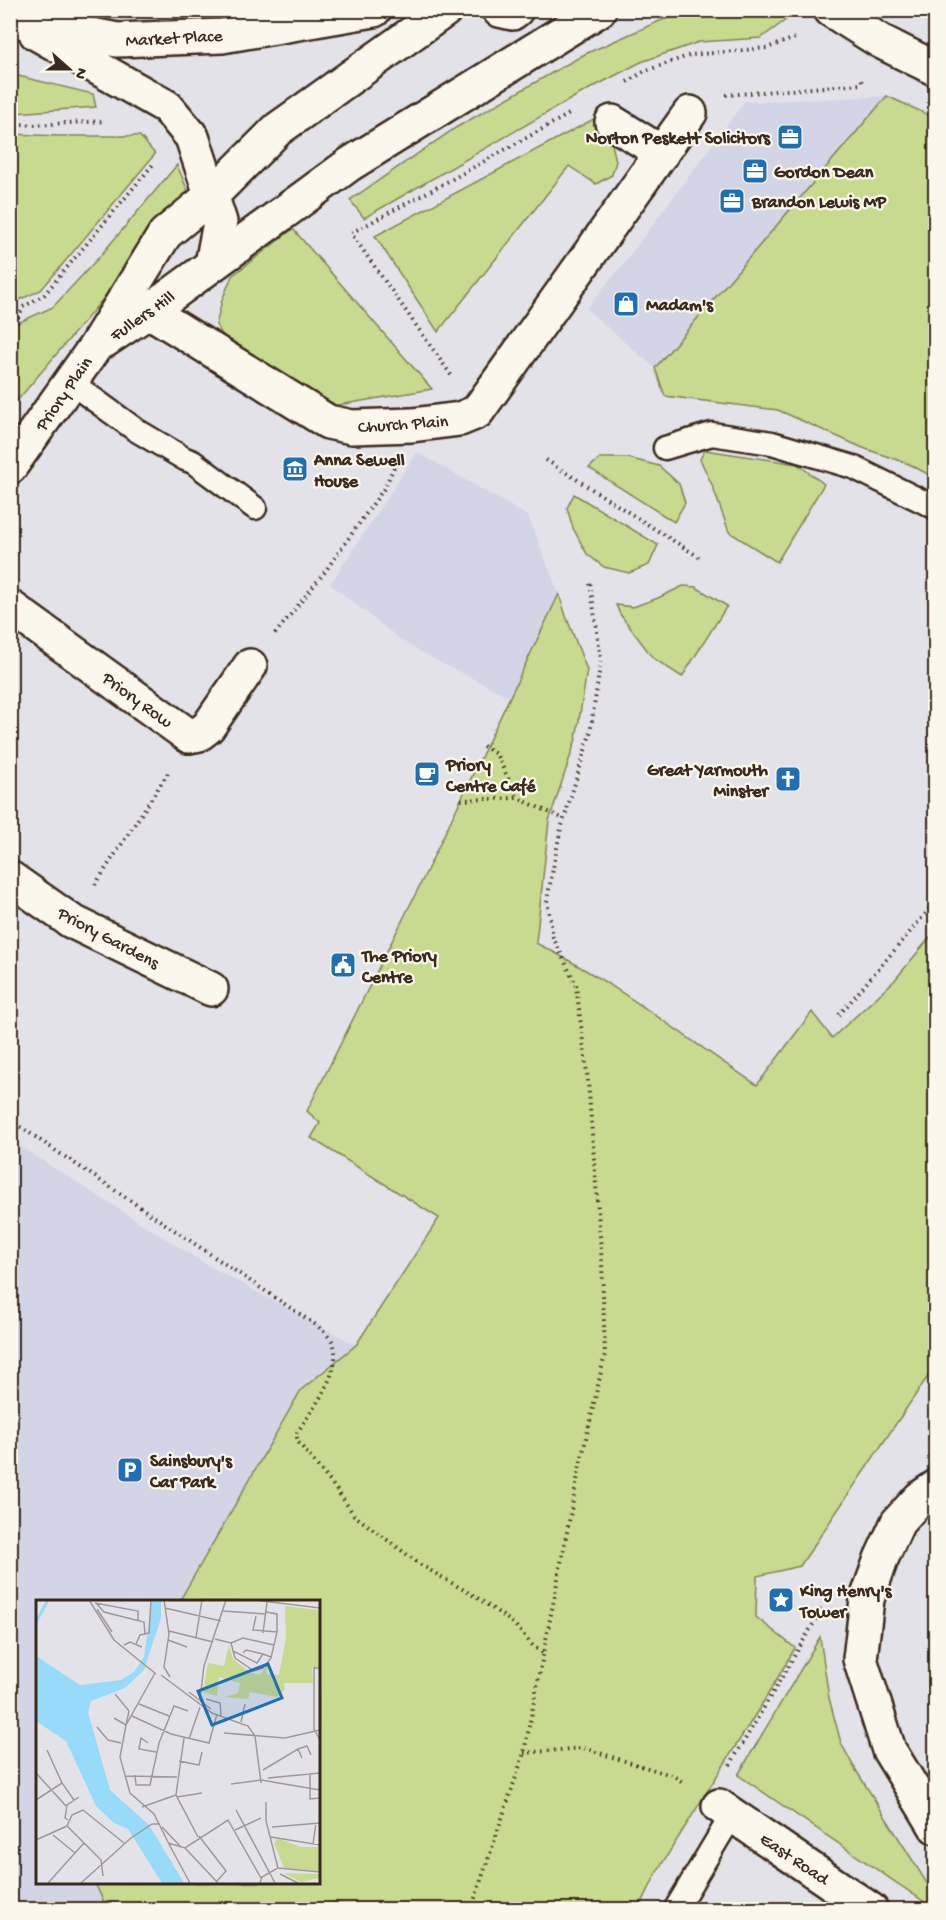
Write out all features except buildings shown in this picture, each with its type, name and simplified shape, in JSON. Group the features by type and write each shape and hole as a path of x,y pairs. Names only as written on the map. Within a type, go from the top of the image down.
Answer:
{"street":[{"name":"Market Place","path":"10,19 117,40 222,36 374,10"},
{"name":"Fullers Hill","path":"95,347 165,234 212,195 278,129 445,10"},
{"path":"499,10 512,13 516,10"},
{"name":"Fullers Hill","path":"95,347 149,311 350,164 599,10"},
{"path":"831,10 880,41 936,69"},
{"name":"Market Place","path":"10,19 167,107 192,137 220,222 212,264"},
{"path":"477,412 690,113"},
{"path":"612,122 662,153"},
{"name":"Church Plain","path":"149,311 328,422 352,427 412,425 460,419 477,412"},
{"name":"Priory Plain","path":"10,467 95,347"},
{"name":"Priory Row","path":"12,610 189,736 199,734 208,727 250,666"},
{"name":"Priory Gardens","path":"10,878 71,921 211,989"},
{"path":"936,1487 920,1498 898,1522 881,1559 867,1599 860,1659 889,1750 936,1827"},
{"name":"East Road","path":"720,1807 871,1910"}],"lane":[{"path":"70,382 136,430 194,462 255,508"},
{"path":"665,448 712,434 772,443 853,467 936,508"},
{"path":"675,1910 720,1807"}],"path":[{"path":"618,87 645,72 692,55 767,48 795,38 800,29"},
{"path":"723,95 861,84 880,41"},
{"path":"477,412 351,233 579,108"},
{"path":"10,123 32,125 111,120"},
{"path":"10,334 23,307 44,295 156,160"},
{"path":"250,666 324,573 385,487 412,425"},
{"path":"546,460 699,557"},
{"path":"471,1910 524,1754 579,1470 605,1354 602,1263 592,1126 576,985 553,937 547,900 560,832 590,734 601,659 590,582"},
{"path":"71,921 164,780 189,736"},
{"path":"483,746 496,754 518,798"},
{"path":"461,800 518,798 564,819"},
{"path":"839,1015 936,899"},
{"path":"10,1120 319,1328 332,1341 335,1356 331,1377 296,1434 298,1442 354,1515 421,1565 476,1597 513,1623 533,1646 543,1653"},
{"path":"524,1754 583,1748 675,1776 720,1807 822,1608 842,1587 853,1581 874,1578"}],"shaded area":[{"path":"887,96 655,368 586,309 624,263 744,102"},
{"path":"417,452 528,516 559,594 510,697 402,641 330,584"},
{"name":"Sainsbury's Car Park","path":"10,1140 209,1266 356,1345 301,1390 190,1600 36,1600 36,1884 95,1884 107,1909 11,1909"}],"green space":[{"path":"700,10 775,11 790,17 761,38 699,42 641,62 578,95 364,218 350,200 457,127 585,54 662,20"},
{"path":"10,74 93,94 96,107 15,113 11,110"},
{"path":"887,96 935,118 935,478 909,464 863,448 778,410 665,396 655,368"},
{"path":"618,106 598,137 612,144 616,161 612,175 596,184 569,166 438,332 375,236"},
{"path":"11,134 140,136 155,154 41,290 17,301 10,300"},
{"path":"177,165 190,196 11,408 11,326 53,307 101,255"},
{"path":"293,229 432,389 333,406 226,340 216,325 222,300 232,276"},
{"path":"705,450 797,464 824,484 777,562 729,532 700,459"},
{"path":"600,458 628,458 659,466 679,484 685,503 674,522 589,468"},
{"path":"574,494 658,545 649,565 629,573 604,567 587,554 573,528 567,508"},
{"path":"683,586 696,587 727,606 682,677 653,658 620,614 616,605 633,607"},
{"path":"559,594 587,670 576,739 549,821 536,943 621,992 757,1085 812,1012 832,1038 894,981 935,931 935,1366 800,1566 757,1576 756,1617 795,1648 658,1870 639,1909 107,1909 95,1884 320,1884 320,1600 180,1600 301,1390 356,1345 439,1218 311,1138 320,1123 307,1111 421,883"},
{"path":"820,1637 829,1698 841,1743 935,1896 935,1909 738,1775"}],"place":[{"name":"Norton Peskett Solicitors","path":"790,137"},
{"name":"Gordon Dean","path":"755,171"},
{"name":"Brandon Lewis MP","path":"732,201"},
{"name":"Madam's","path":"626,304"},
{"name":"Anna Sewell House","path":"295,469"},
{"name":"Priory Centre Café","path":"427,774"},
{"name":"Great Yarmouth Minster","path":"788,779"},
{"name":"The Priory Centre","path":"343,965"},
{"name":"Sainsbury's Car Park","path":"130,1470"},
{"name":"King Henry's Tower","path":"781,1600"}]}
